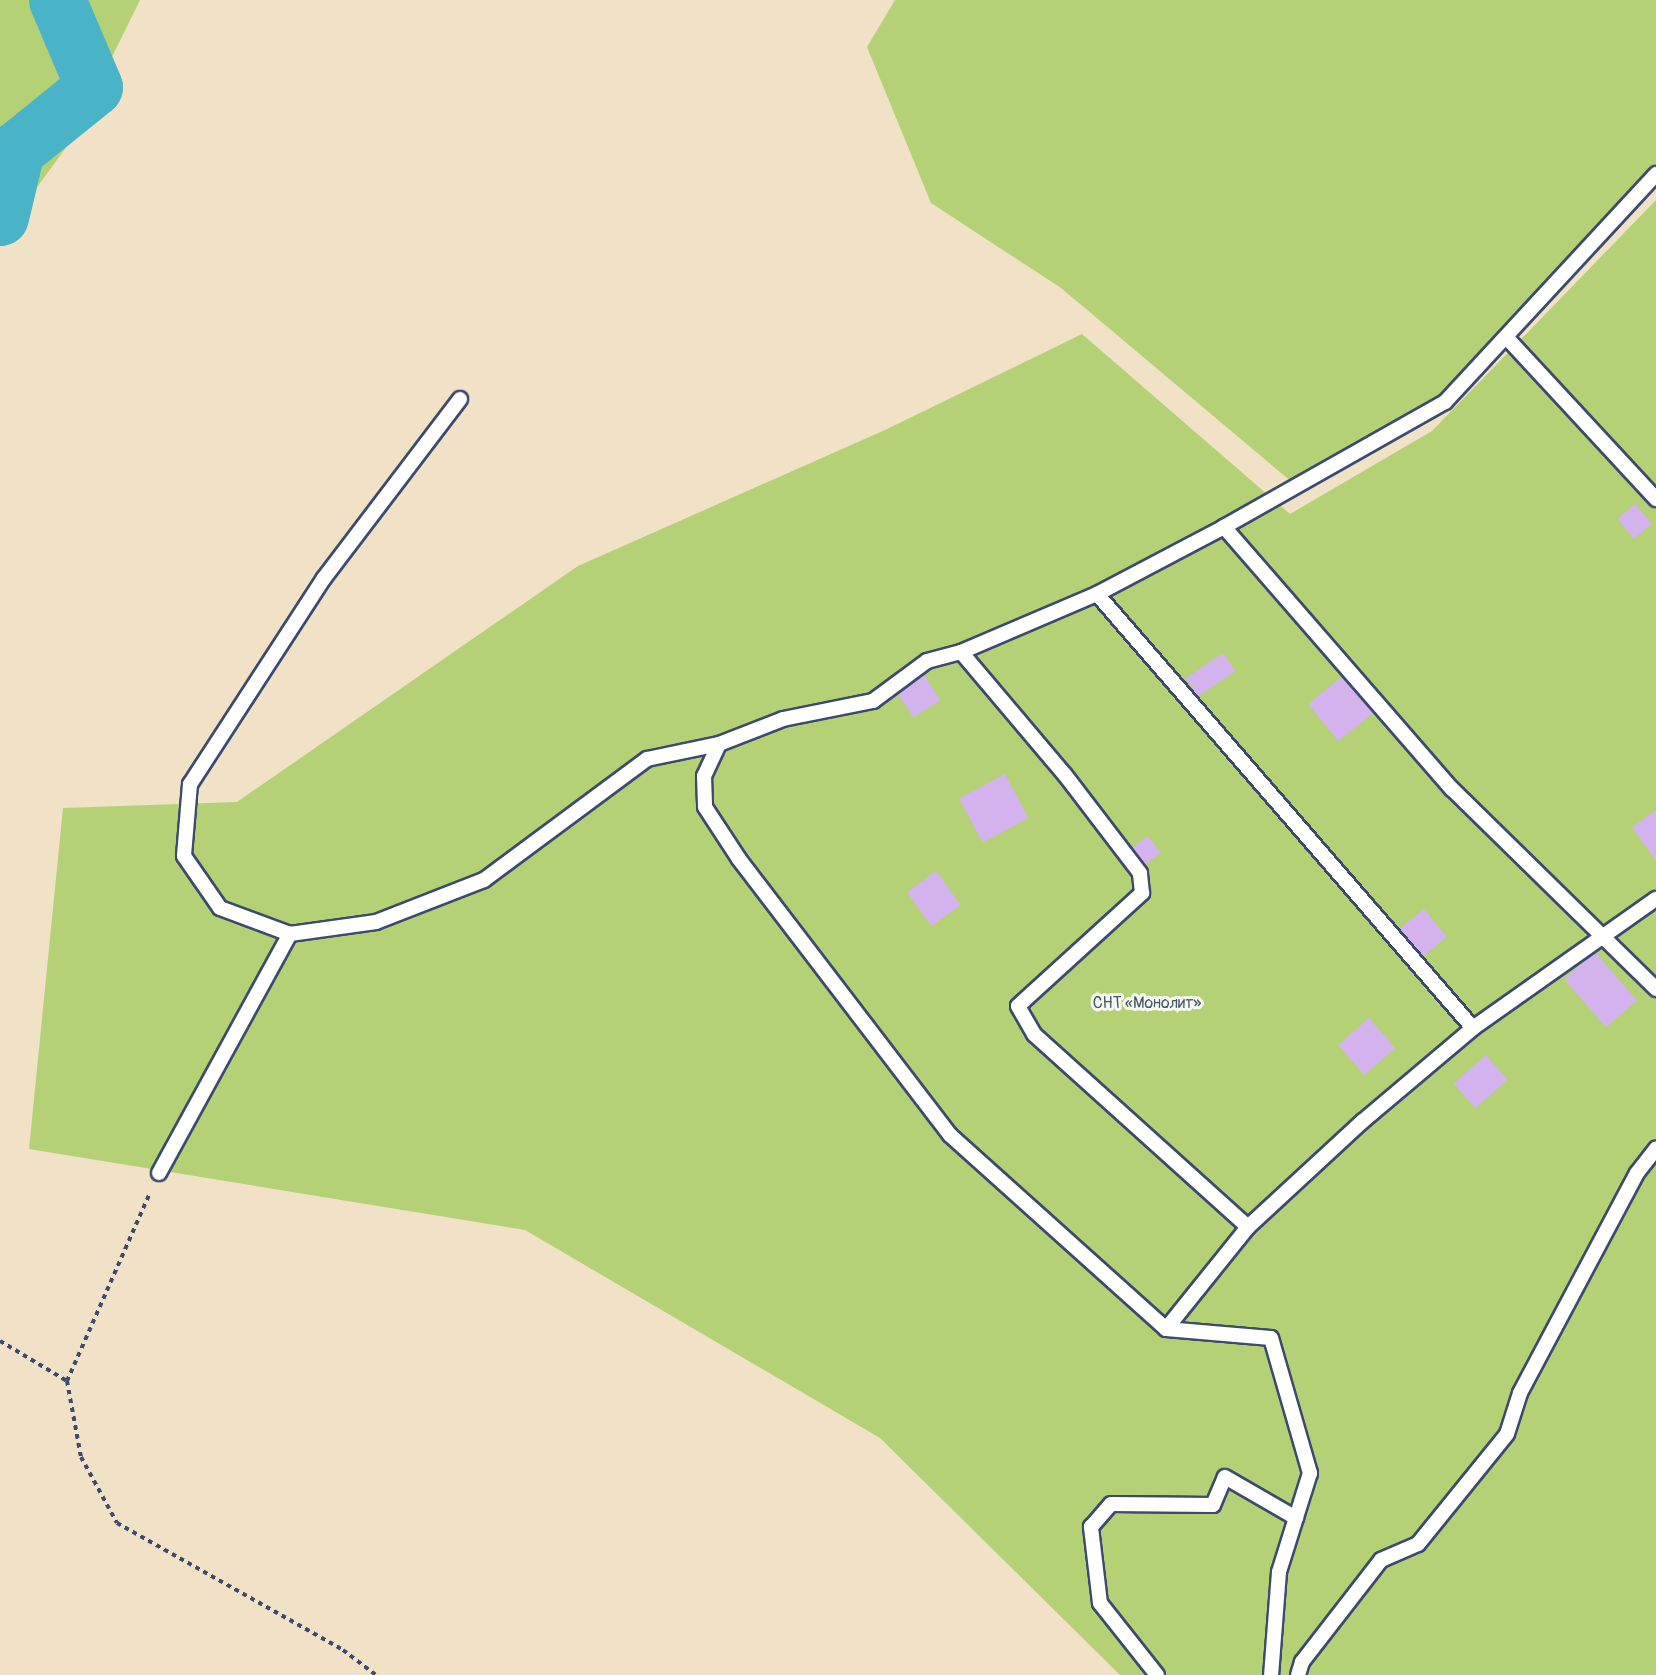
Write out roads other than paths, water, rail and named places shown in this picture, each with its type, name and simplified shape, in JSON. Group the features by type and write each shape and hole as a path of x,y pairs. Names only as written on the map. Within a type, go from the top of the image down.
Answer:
{"lane":[{"path":"460,399 324,578 190,783 184,856 220,908 290,934 376,922 484,880 647,759 720,744 783,719 873,701 927,661 961,652 1097,594 1224,527 1445,402 1656,174"},
{"path":"1506,337 1656,499"},
{"path":"1224,527 1452,789 1601,938 1656,989"},
{"path":"1097,594 1473,1028"},
{"path":"961,652 1065,775 1140,873 1142,893 1018,1005 1034,1034 1248,1227"},
{"path":"720,744 704,776 705,807 746,869 950,1135 1166,1329 1271,1338 1310,1473 1279,1572 1271,1675"},
{"path":"1166,1329 1248,1227 1363,1121 1473,1028 1656,899"},
{"path":"159,1173 290,934"},
{"path":"1298,1675 1302,1662 1381,1560 1418,1544 1507,1434 1520,1393 1637,1173 1656,1149"},
{"path":"1156,1675 1100,1603 1091,1527 1111,1504 1213,1505 1225,1477 1296,1518"}],"waterway":[{"path":"0,217 16,150 94,87 57,0"}],"park label":[{"name":"СНТ «Монолит»","path":"1147,1003"}]}
